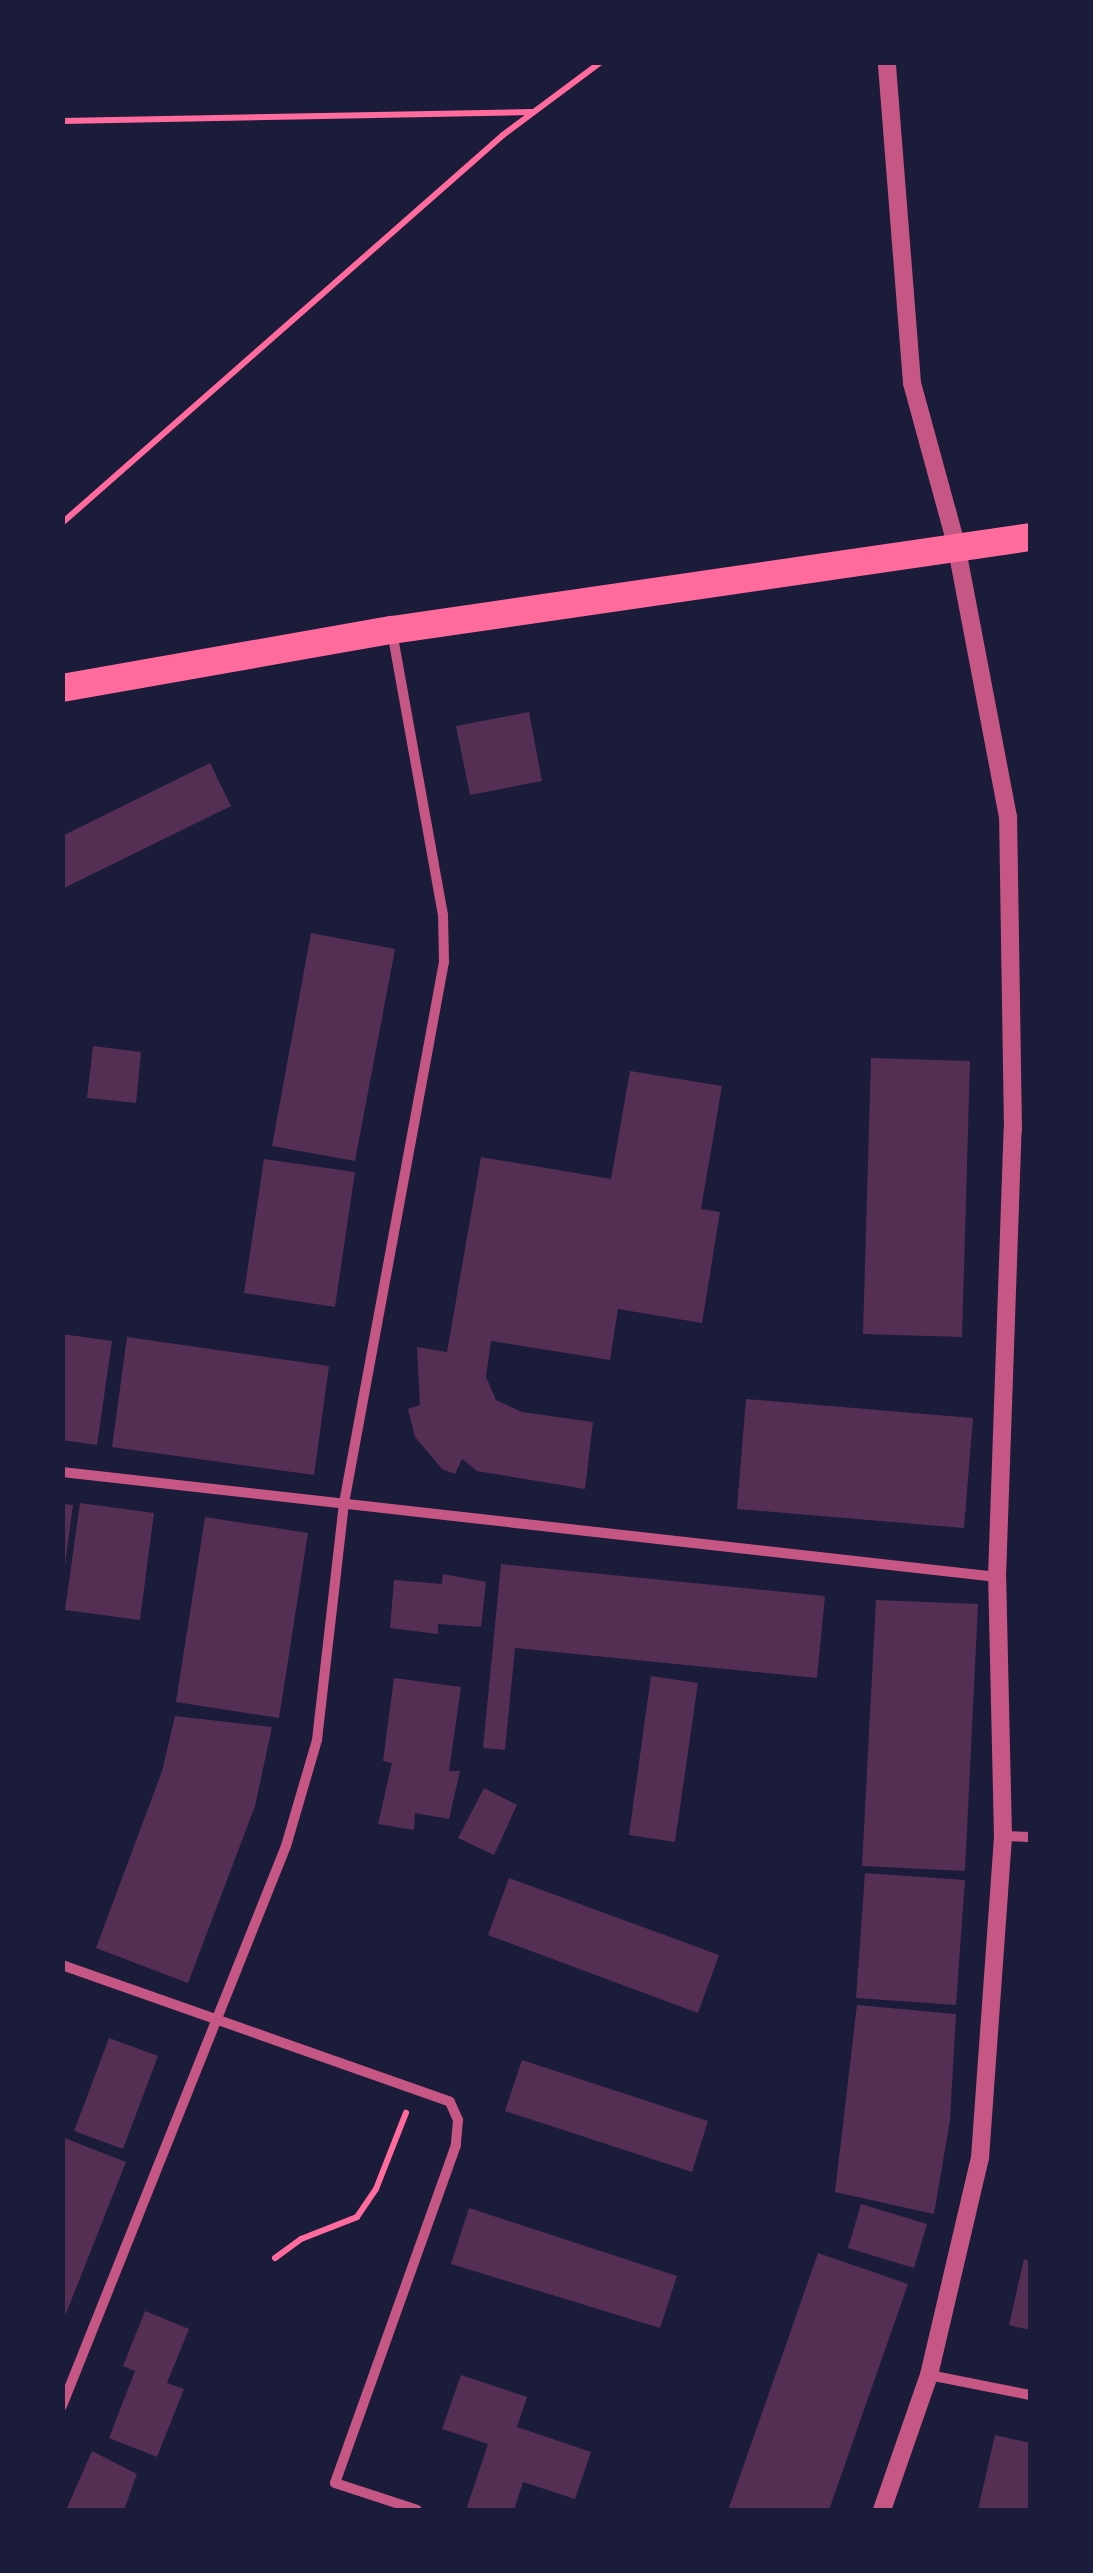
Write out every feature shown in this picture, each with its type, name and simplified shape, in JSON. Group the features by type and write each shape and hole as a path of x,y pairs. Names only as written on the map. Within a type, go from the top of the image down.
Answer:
{"highway":[{"path":"62,688 392,630 1030,536"}],"street":[{"path":"882,2510 929,2375 980,2158 1003,1836 998,1576 1013,1130 1008,817 956,544 912,383 887,62"},
{"path":"62,2406 286,1846 317,1740 344,1504 444,962 443,916 392,630"},
{"path":"62,1472 998,1576"},
{"path":"1003,1836 1030,1837"},
{"path":"62,1966 215,2016 450,2102 458,2120 456,2145 335,2483 417,2510"},
{"path":"929,2375 1030,2395"}],"path":[{"path":"62,523 531,112 601,62"},
{"path":"62,120 531,112"},
{"path":"275,2258 301,2239 357,2217 384,2171 414,2087"}],"building":[{"path":"529,712 542,781 470,795 456,726"},
{"path":"210,763 231,806 62,889 62,836"},
{"path":"311,933 395,949 355,1161 272,1146"},
{"path":"93,1046 141,1052 136,1103 87,1098"},
{"path":"871,1058 970,1061 962,1337 863,1334"},
{"path":"630,1071 722,1086 701,1209 720,1212 702,1323 618,1309 610,1360 491,1341 486,1377 496,1400 522,1412 593,1422 585,1489 477,1471 462,1459 455,1474 442,1469 415,1437 408,1409 420,1405 417,1347 447,1352 481,1157 611,1179"},
{"path":"264,1159 355,1172 335,1307 244,1293"},
{"path":"62,1334 112,1341 97,1445 62,1440"},
{"path":"127,1337 329,1366 314,1475 112,1447"},
{"path":"746,1399 973,1418 964,1528 737,1509"},
{"path":"80,1503 154,1513 140,1620 65,1610"},
{"path":"62,1504 73,1505 65,1565 62,1565"},
{"path":"205,1517 308,1533 279,1718 176,1702"},
{"path":"501,1564 825,1596 817,1678 515,1648 505,1750 483,1748"},
{"path":"443,1574 486,1582 481,1627 438,1624 438,1634 390,1628 394,1580 442,1584"},
{"path":"876,1600 978,1604 965,1871 862,1866"},
{"path":"651,1676 698,1683 675,1842 629,1835"},
{"path":"394,1678 461,1687 449,1771 460,1771 449,1819 415,1813 414,1830 378,1824 392,1763 383,1761"},
{"path":"175,1716 272,1727 255,1806 188,1983 96,1948 162,1771"},
{"path":"484,1788 517,1805 494,1855 458,1838"},
{"path":"865,1873 965,1880 956,2005 856,1998"},
{"path":"509,1878 719,1955 698,2013 488,1935"},
{"path":"857,2005 956,2014 950,2120 934,2214 835,2192"},
{"path":"109,2038 158,2056 123,2149 74,2131"},
{"path":"522,2060 708,2121 692,2172 505,2111"},
{"path":"62,2137 126,2162 63,2321 62,2321"},
{"path":"861,2204 927,2224 914,2268 848,2248"},
{"path":"469,2208 677,2276 660,2328 451,2264"},
{"path":"818,2253 908,2284 829,2510 728,2510"},
{"path":"1024,2259 1030,2261 1030,2330 1009,2325"},
{"path":"145,2311 189,2329 167,2383 184,2389 157,2457 109,2438 135,2371 123,2366"},
{"path":"461,2375 527,2397 517,2427 591,2452 575,2499 523,2482 514,2510 466,2510 488,2444 442,2429"},
{"path":"995,2435 1030,2443 1030,2510 978,2510"},
{"path":"92,2451 137,2474 124,2510 66,2510"}]}
